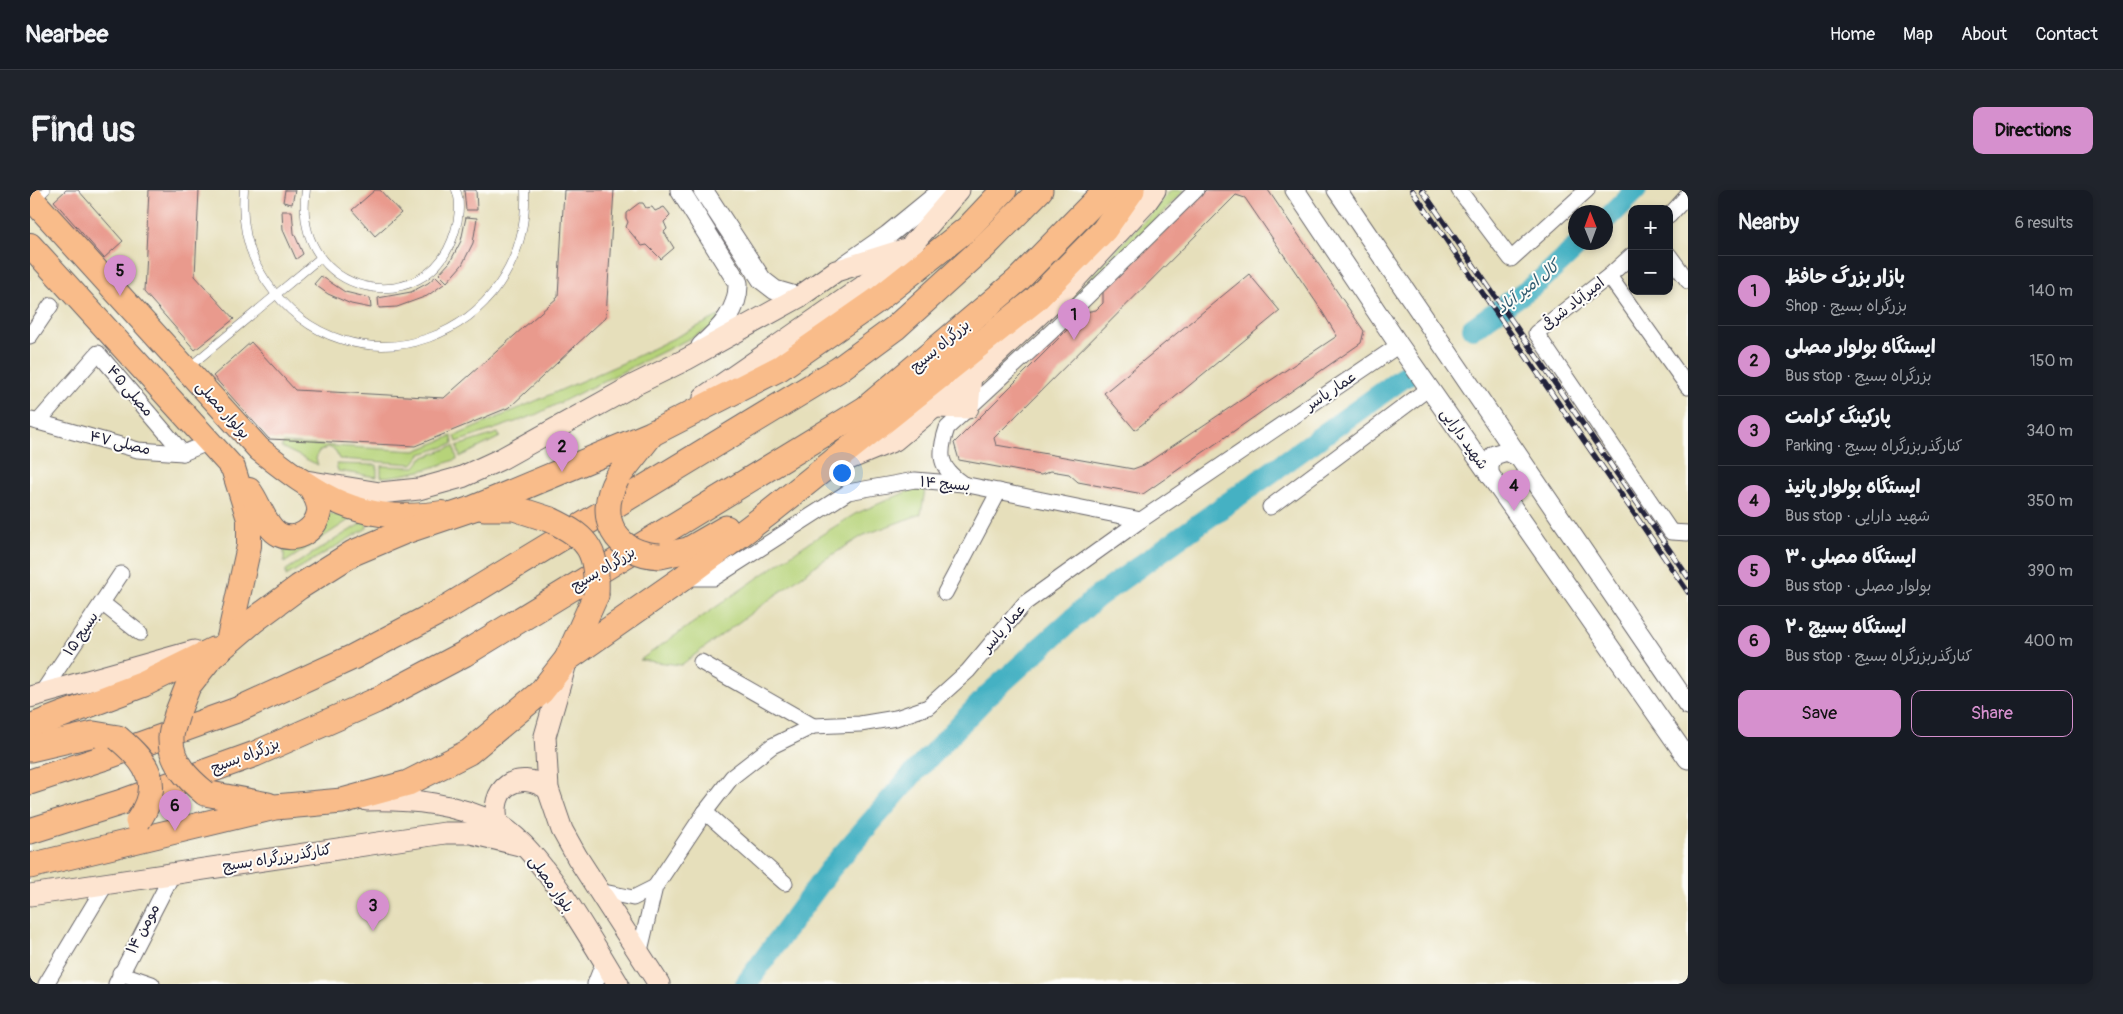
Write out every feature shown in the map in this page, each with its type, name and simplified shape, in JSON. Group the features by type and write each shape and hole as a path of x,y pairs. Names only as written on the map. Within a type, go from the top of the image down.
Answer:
{"highway":[{"path":"275,807 205,793 188,779 175,760 171,738 176,714 188,686 211,658 228,642 299,587 353,553 403,532 474,508 652,434 780,368 876,301 968,228 1004,190"},
{"path":"30,782 238,710 353,657 441,611 838,370 895,328 985,246 1040,190"},
{"name":"بزرگراه بسیج","path":"30,831 119,803 256,754 375,702 464,654 865,409 1018,280 1106,190"},
{"path":"567,659 682,578 769,513 1035,300 1104,230 1132,190"},
{"path":"652,434 616,478 607,504 608,518 613,532 622,543 633,551 646,556 660,556 688,550 749,515 769,513"},
{"path":"30,866 275,807 342,801 408,783 469,752 541,692 567,659 596,595 597,571 589,549 574,531 551,520 514,508 474,508"},
{"path":"30,727 144,684 228,642"},
{"path":"30,749 94,734 118,738 140,757 147,768 151,782 151,796 146,810 138,821 79,855"}],"main road":[{"path":"304,484 380,493 419,489 462,477 501,459 634,385 687,359 799,298 836,271 909,248 959,190"},
{"path":"652,434 860,288 909,248 973,190"},
{"path":"822,470 895,440 935,407 1066,289 1145,204 1155,190"},
{"name":"بولوار مصلی","path":"37,196 259,449 304,484 358,510 395,516 419,516 474,508"},
{"name":"بولوار مصلی","path":"30,245 233,468 249,518 249,546 228,642"},
{"path":"935,407 968,408 971,376"},
{"path":"233,468 254,496 271,527 280,535 292,537 304,534 313,526 319,512 318,500 304,484"},
{"path":"35,695 228,642"},
{"path":"567,659 545,736 548,789 562,830 659,984"},
{"path":"498,825 494,810 498,796 507,785 521,779 536,781 548,789"},
{"name":"بلوار مصلی","path":"342,801 402,799 449,805 498,825 524,846 541,864 618,984"},
{"name":"کنارگذربزرگراه بسیج","path":"30,896 445,833 471,833 524,846"}],"street":[{"path":"680,190 743,271 762,280 775,290 799,298"},
{"path":"687,359 720,329 734,306 738,294 738,283 743,271 702,190"},
{"path":"836,271 888,235 944,190"},
{"path":"963,484 949,475 943,464 941,445 947,428 1052,331 1196,190"},
{"name":"شهید دارایی","path":"1295,190 1399,345 1688,759"},
{"path":"1337,190 1688,705"},
{"path":"1459,190 1511,259 1586,190"},
{"path":"1673,212 1688,195"},
{"name":"امیرآباد شرقی","path":"1628,259 1609,276 1536,333 1671,532 1688,533"},
{"path":"1673,261 1688,281"},
{"path":"1609,276 1688,386"},
{"path":"30,336 51,305"},
{"name":"عمار یاسر","path":"655,887 705,812 732,777 772,746 813,726 860,724 896,718 928,707 968,671 1025,603 1140,520 1399,345"},
{"name":"مصلی ۴۵","path":"34,421 98,353 183,453"},
{"path":"1270,507 1430,388"},
{"name":"مصلی ۴۷","path":"34,421 138,450 183,453 210,442"},
{"path":"1490,475 1490,464 1494,455 1507,451 1517,456"},
{"name":"بسیج ۱۴","path":"682,578 714,578 848,492 915,480 963,484 1140,520"},
{"path":"945,593 999,491"},
{"name":"بسیج ۱۵","path":"35,695 121,574"},
{"path":"102,603 140,633"},
{"path":"701,662 813,726"},
{"path":"705,812 786,883"},
{"name":"مومن ۱۴","path":"118,979 172,875"},
{"path":"46,984 106,884"},
{"path":"599,891 633,898 655,887"},
{"path":"639,955 655,887"},
{"path":"595,984 604,961"},
{"path":"118,979 152,984"}],"lane":[{"path":"244,190 244,220 247,239 261,274 292,311 316,328 352,341 390,345 428,338 446,331 478,310 503,281 519,246 525,218 525,190"},
{"path":"306,190 303,216 309,241 320,258 342,278 366,287 391,288 416,281 436,266 451,245 459,220 456,190"},
{"path":"187,369 320,258"}],"green space":[{"path":"1171,190 1185,190 1068,309 1063,306 1160,204"},
{"path":"719,316 719,324 535,415 457,442 455,436 623,363"},
{"path":"498,433 500,437 460,457 457,446"},
{"path":"452,436 453,444 421,454 413,464 339,459 335,450 328,447 318,452 316,459 318,465 281,447 284,443 415,451"},
{"path":"454,446 457,459 420,471 381,477 381,466 415,467 422,458"},
{"path":"336,464 377,465 377,477 338,471"},
{"path":"913,489 925,490 921,514 864,535 819,563 681,665 640,660 805,545 855,514"},
{"path":"327,513 352,518 284,563 284,548"},
{"path":"360,520 366,520 367,528 286,576 286,570 360,524"}],"building":[{"path":"66,190 78,190 123,241 104,258 54,201"},
{"path":"149,190 199,190 195,276 234,319 195,350 144,292"},
{"path":"285,190 295,190 292,204 283,202"},
{"path":"375,190 380,190 401,213 375,236 352,210"},
{"path":"464,190 476,190 477,210 466,210"},
{"path":"564,190 614,190 606,317 510,407 415,446 269,439 213,376 251,342 295,390 444,398 558,297"},
{"path":"1206,190 1268,190 1364,331 1361,343 1143,494 1078,482 1069,474 1051,471 1041,475 959,460 954,443 1085,312 1096,310 1103,303 1103,292","holes":["1236,195 1245,198 1337,336 1144,465 1133,469 996,445 994,438"]},
{"path":"639,203 643,203 646,208 652,207 655,211 664,207 669,213 670,216 664,222 667,229 664,232 674,248 661,259 647,245 642,246 626,227 628,222 626,213"},
{"path":"282,211 292,211 294,233 303,254 296,259 283,230"},
{"path":"466,217 477,218 473,243 462,265 447,282 439,274 450,262 461,241"},
{"path":"1249,274 1280,311 1135,430 1104,393"},
{"path":"321,276 345,292 370,298 371,308 351,304 328,294 314,284"},
{"path":"436,276 444,284 427,296 397,307 379,308 378,298 411,292 428,283"}],"waterway":[{"name":"کال امیر آباد","path":"1613,213 1636,190"},
{"name":"کال امیر آباد","path":"1473,328 1540,281 1573,250"},
{"path":"746,984 831,868 911,776 988,695 1097,597 1407,375"}],"railway":[{"path":"1412,190 1688,592"},
{"path":"1422,190 1688,577"}],"place":[{"name":"ایستگاه مصلی ۳۰","path":"120,296"},
{"name":"بازار بزرگ حافظ","path":"1074,340"},
{"name":"ایستگاه بولوار مصلی","path":"562,472"},
{"name":"ایستگاه بولوار پانیذ","path":"1514,511"},
{"name":"ایستگاه بسیج ۲۰","path":"175,831"},
{"name":"پارکینگ کرامت","path":"373,931"}]}
